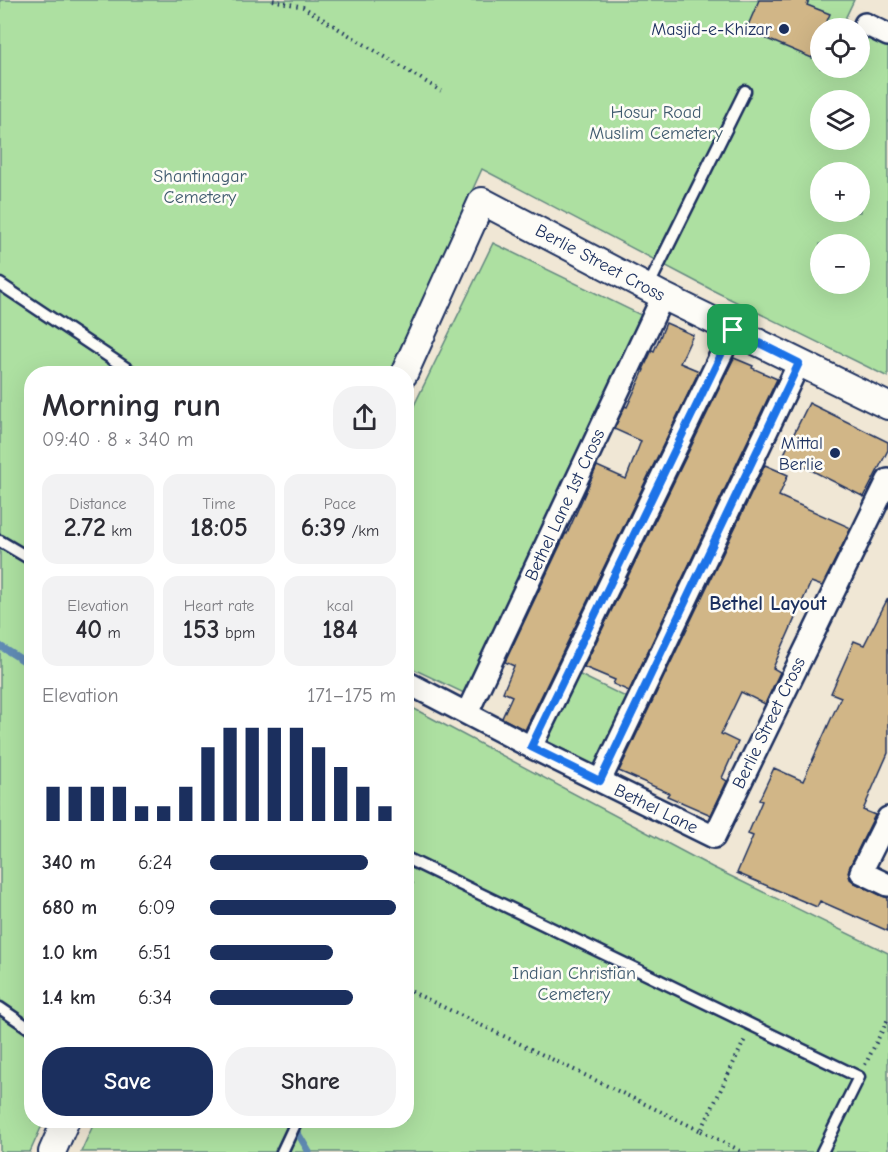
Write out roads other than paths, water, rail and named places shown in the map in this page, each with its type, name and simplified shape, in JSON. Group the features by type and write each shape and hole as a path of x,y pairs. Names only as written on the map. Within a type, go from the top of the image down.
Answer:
{"street":[{"path":"870,26 888,35"},
{"name":"Berlie Street Cross","path":"408,366 482,201 655,292 888,406"},
{"name":"Bethel Lane 1st Cross","path":"467,713 655,292"},
{"path":"531,747 733,330"},
{"path":"600,781 799,363"},
{"name":"Berlie Street Cross","path":"714,837 888,480"},
{"name":"Bethel Lane","path":"414,686 531,747 714,837"},
{"path":"888,818 861,872 888,885"},
{"path":"52,1152 62,1128"}],"lane":[{"path":"655,292 745,90"},
{"path":"0,284 123,366"},
{"path":"0,541 24,555"},
{"path":"414,862 859,1077 822,1152"},
{"path":"0,1008 24,1024"},
{"path":"282,1152 293,1128"}],"waterway":[{"path":"0,646 24,661"},
{"path":"295,1128 309,1152"}],"place":[{"name":"Masjid-e-Khizar","path":"784,29"},
{"name":"Mittal Berlie","path":"835,453"}],"district":[{"name":"Bethel Layout","path":"768,603"}],"park label":[{"name":"Hosur Road Muslim Cemetery","path":"656,122"},
{"name":"Shantinagar Cemetery","path":"200,186"},
{"name":"Indian Christian Cemetery","path":"574,983"}]}
